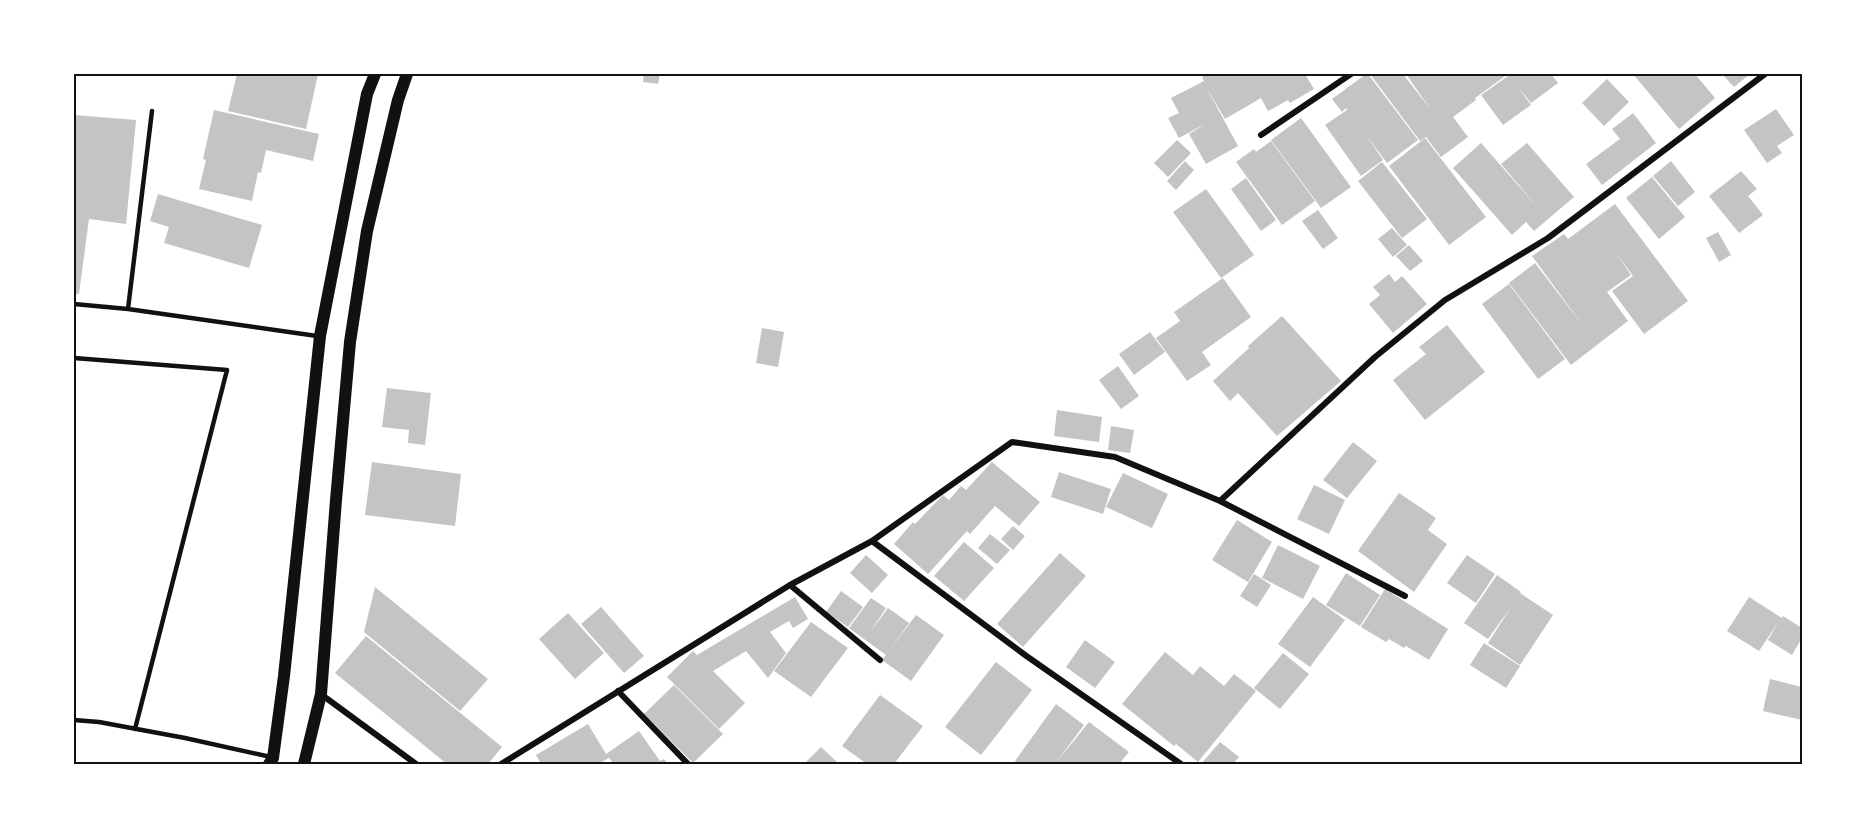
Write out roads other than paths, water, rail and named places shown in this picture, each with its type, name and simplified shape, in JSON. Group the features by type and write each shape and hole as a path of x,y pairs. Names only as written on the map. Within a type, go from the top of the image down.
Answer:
{"main road":[{"path":"271,761 284,676 320,336 367,94 375,74"},
{"path":"304,765 321,694 350,342 367,231 398,100 407,74"}],"street":[{"path":"1261,135 1351,74"},
{"path":"1221,501 1375,357 1445,300 1548,237 1765,74"},
{"path":"501,765 790,585 872,541 1012,442 1115,457 1221,501 1405,596"},
{"path":"872,541 1024,655 1181,765"},
{"path":"790,585 880,660"},
{"path":"618,691 687,765"},
{"path":"321,694 416,765"}],"lane":[{"path":"128,309 152,111"},
{"path":"74,304 128,309 320,336"},
{"path":"74,358 227,370 135,729"},
{"path":"74,720 99,722 185,738 271,761"}]}
